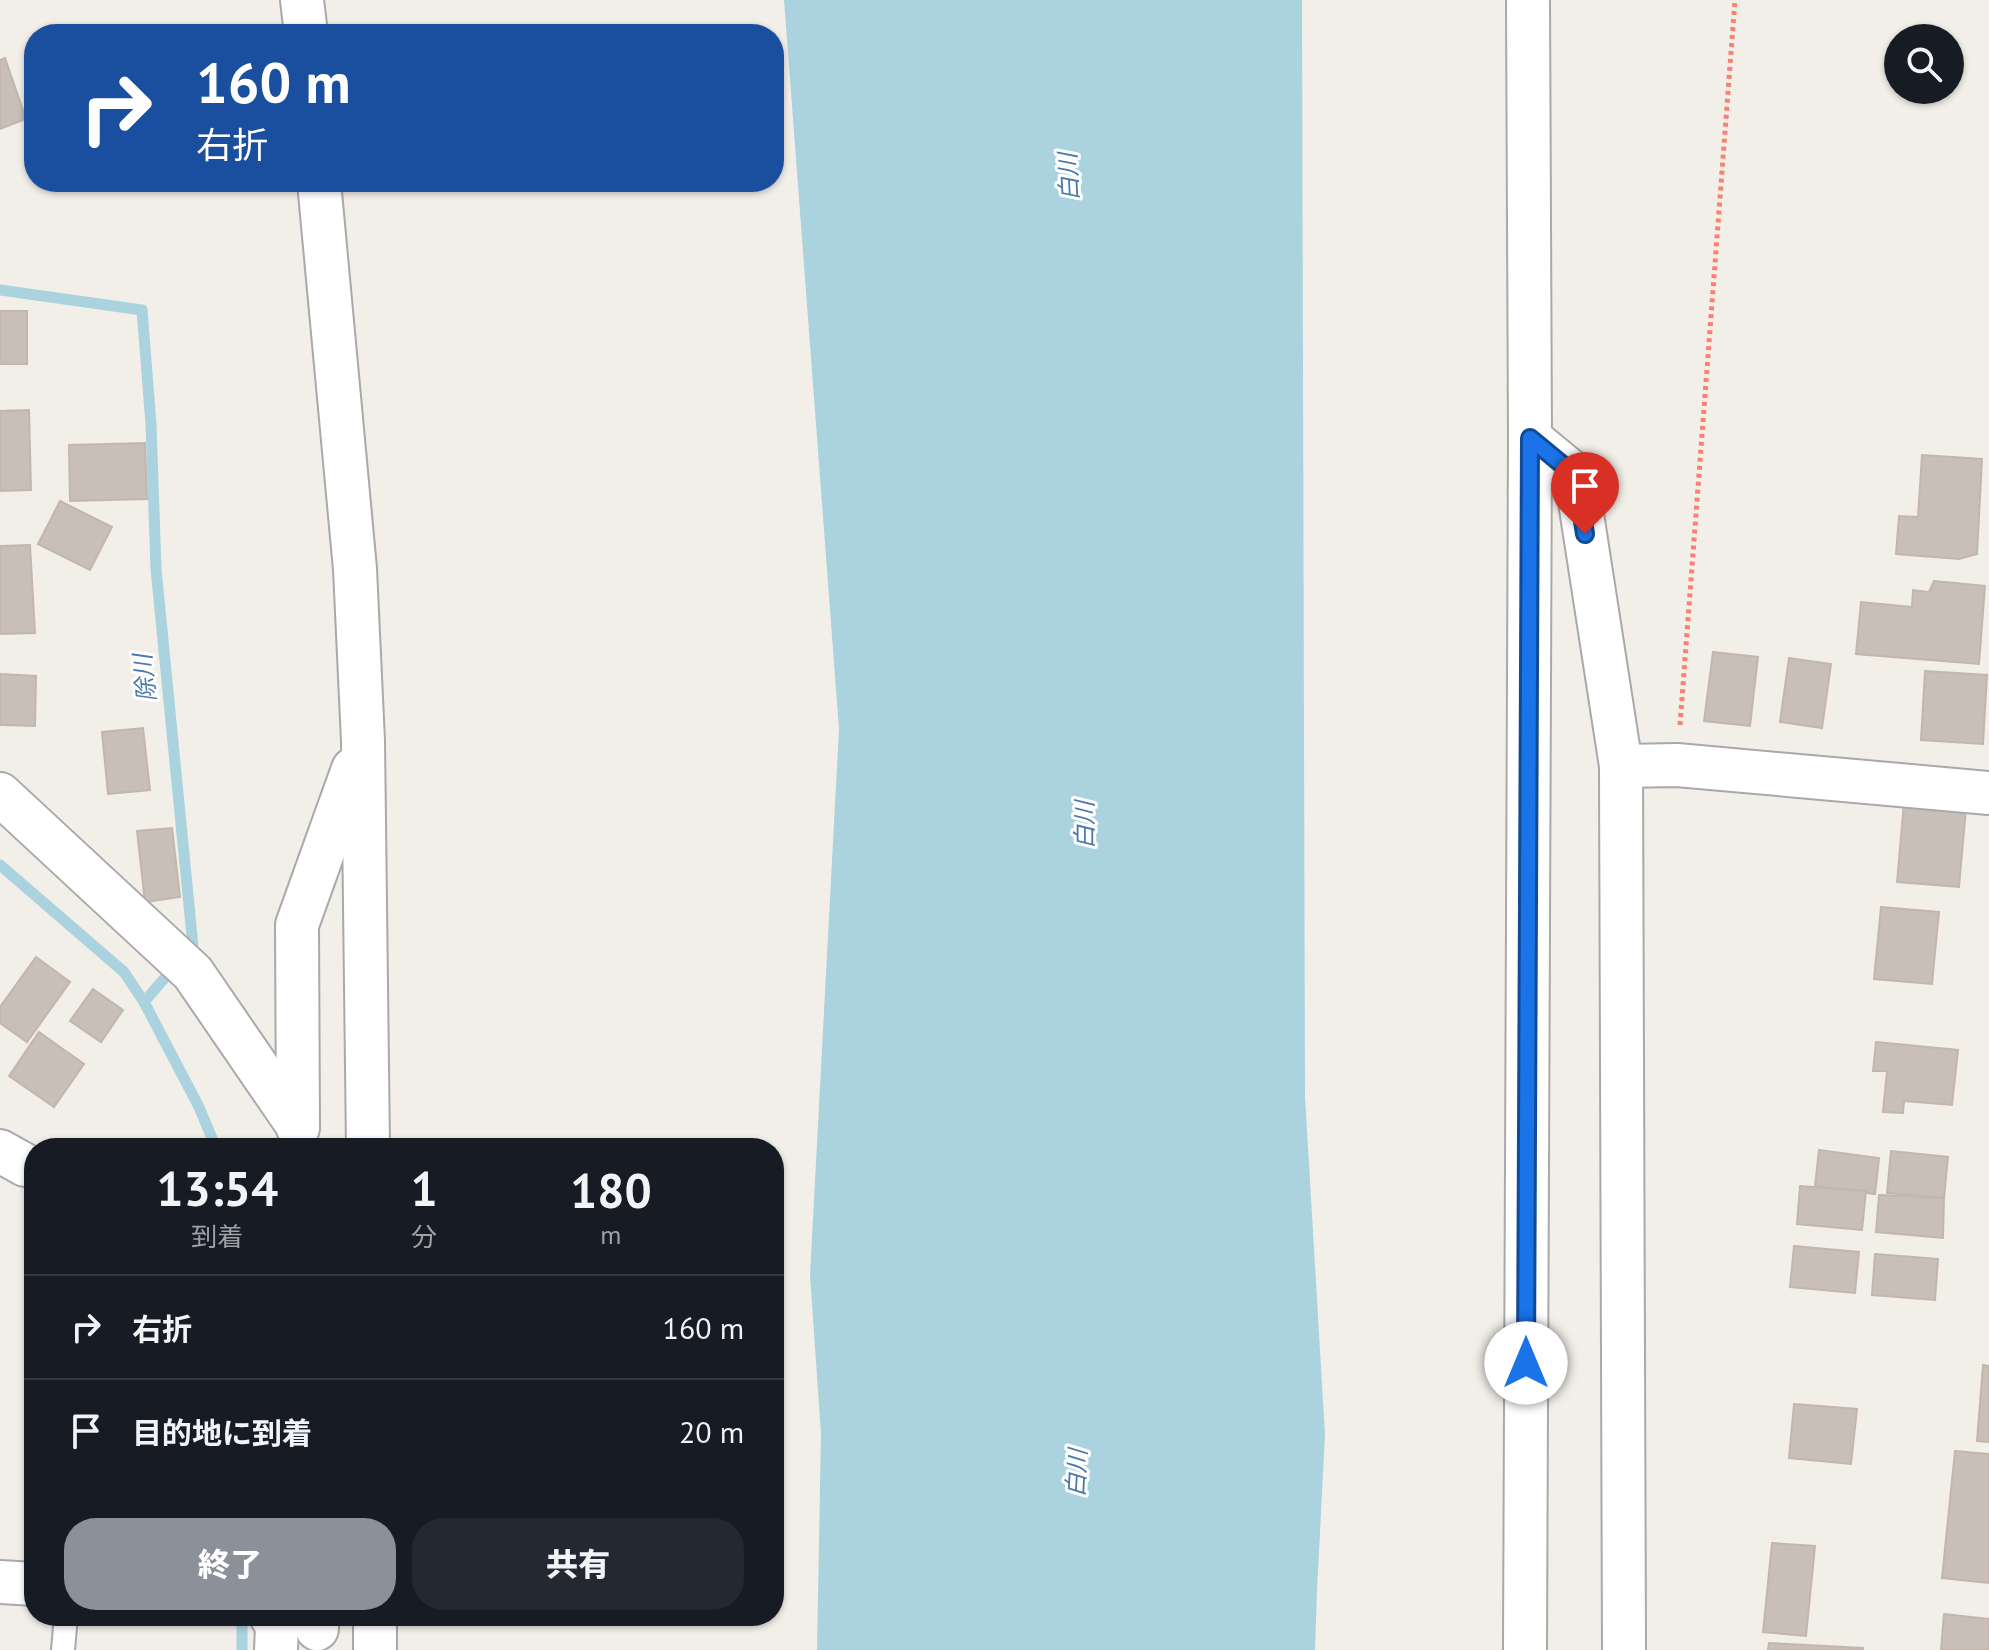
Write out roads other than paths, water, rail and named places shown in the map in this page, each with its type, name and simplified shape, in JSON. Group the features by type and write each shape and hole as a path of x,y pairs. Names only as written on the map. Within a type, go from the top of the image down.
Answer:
{"street":[{"path":"302,0 305,24"},
{"path":"1525,1650 1530,438 1528,0"},
{"path":"320,192 355,569 363,741 368,1138"},
{"path":"1530,438 1576,476 1621,766 1624,1650"},
{"path":"298,1137 297,925 363,741"},
{"path":"1621,766 1677,765 1989,793"},
{"path":"0,794 193,973 298,1137"},
{"path":"0,1582 24,1583"},
{"path":"276,1650 277,1626"},
{"path":"375,1626 375,1650"}],"lane":[{"path":"63,1650 65,1626"}],"water":[{"name":"白川","path":"784,0 1302,0 1305,1096 1325,1435 1315,1650 817,1650 821,1434 810,1275 839,729"}],"waterway":[{"name":"除川","path":"0,290 142,310 151,424 156,569 193,946 187,953"},
{"path":"0,865 124,972 144,1002 212,1138"},
{"name":"除川","path":"144,1002 175,966"},
{"name":"除川","path":"242,1626 242,1650"}]}
